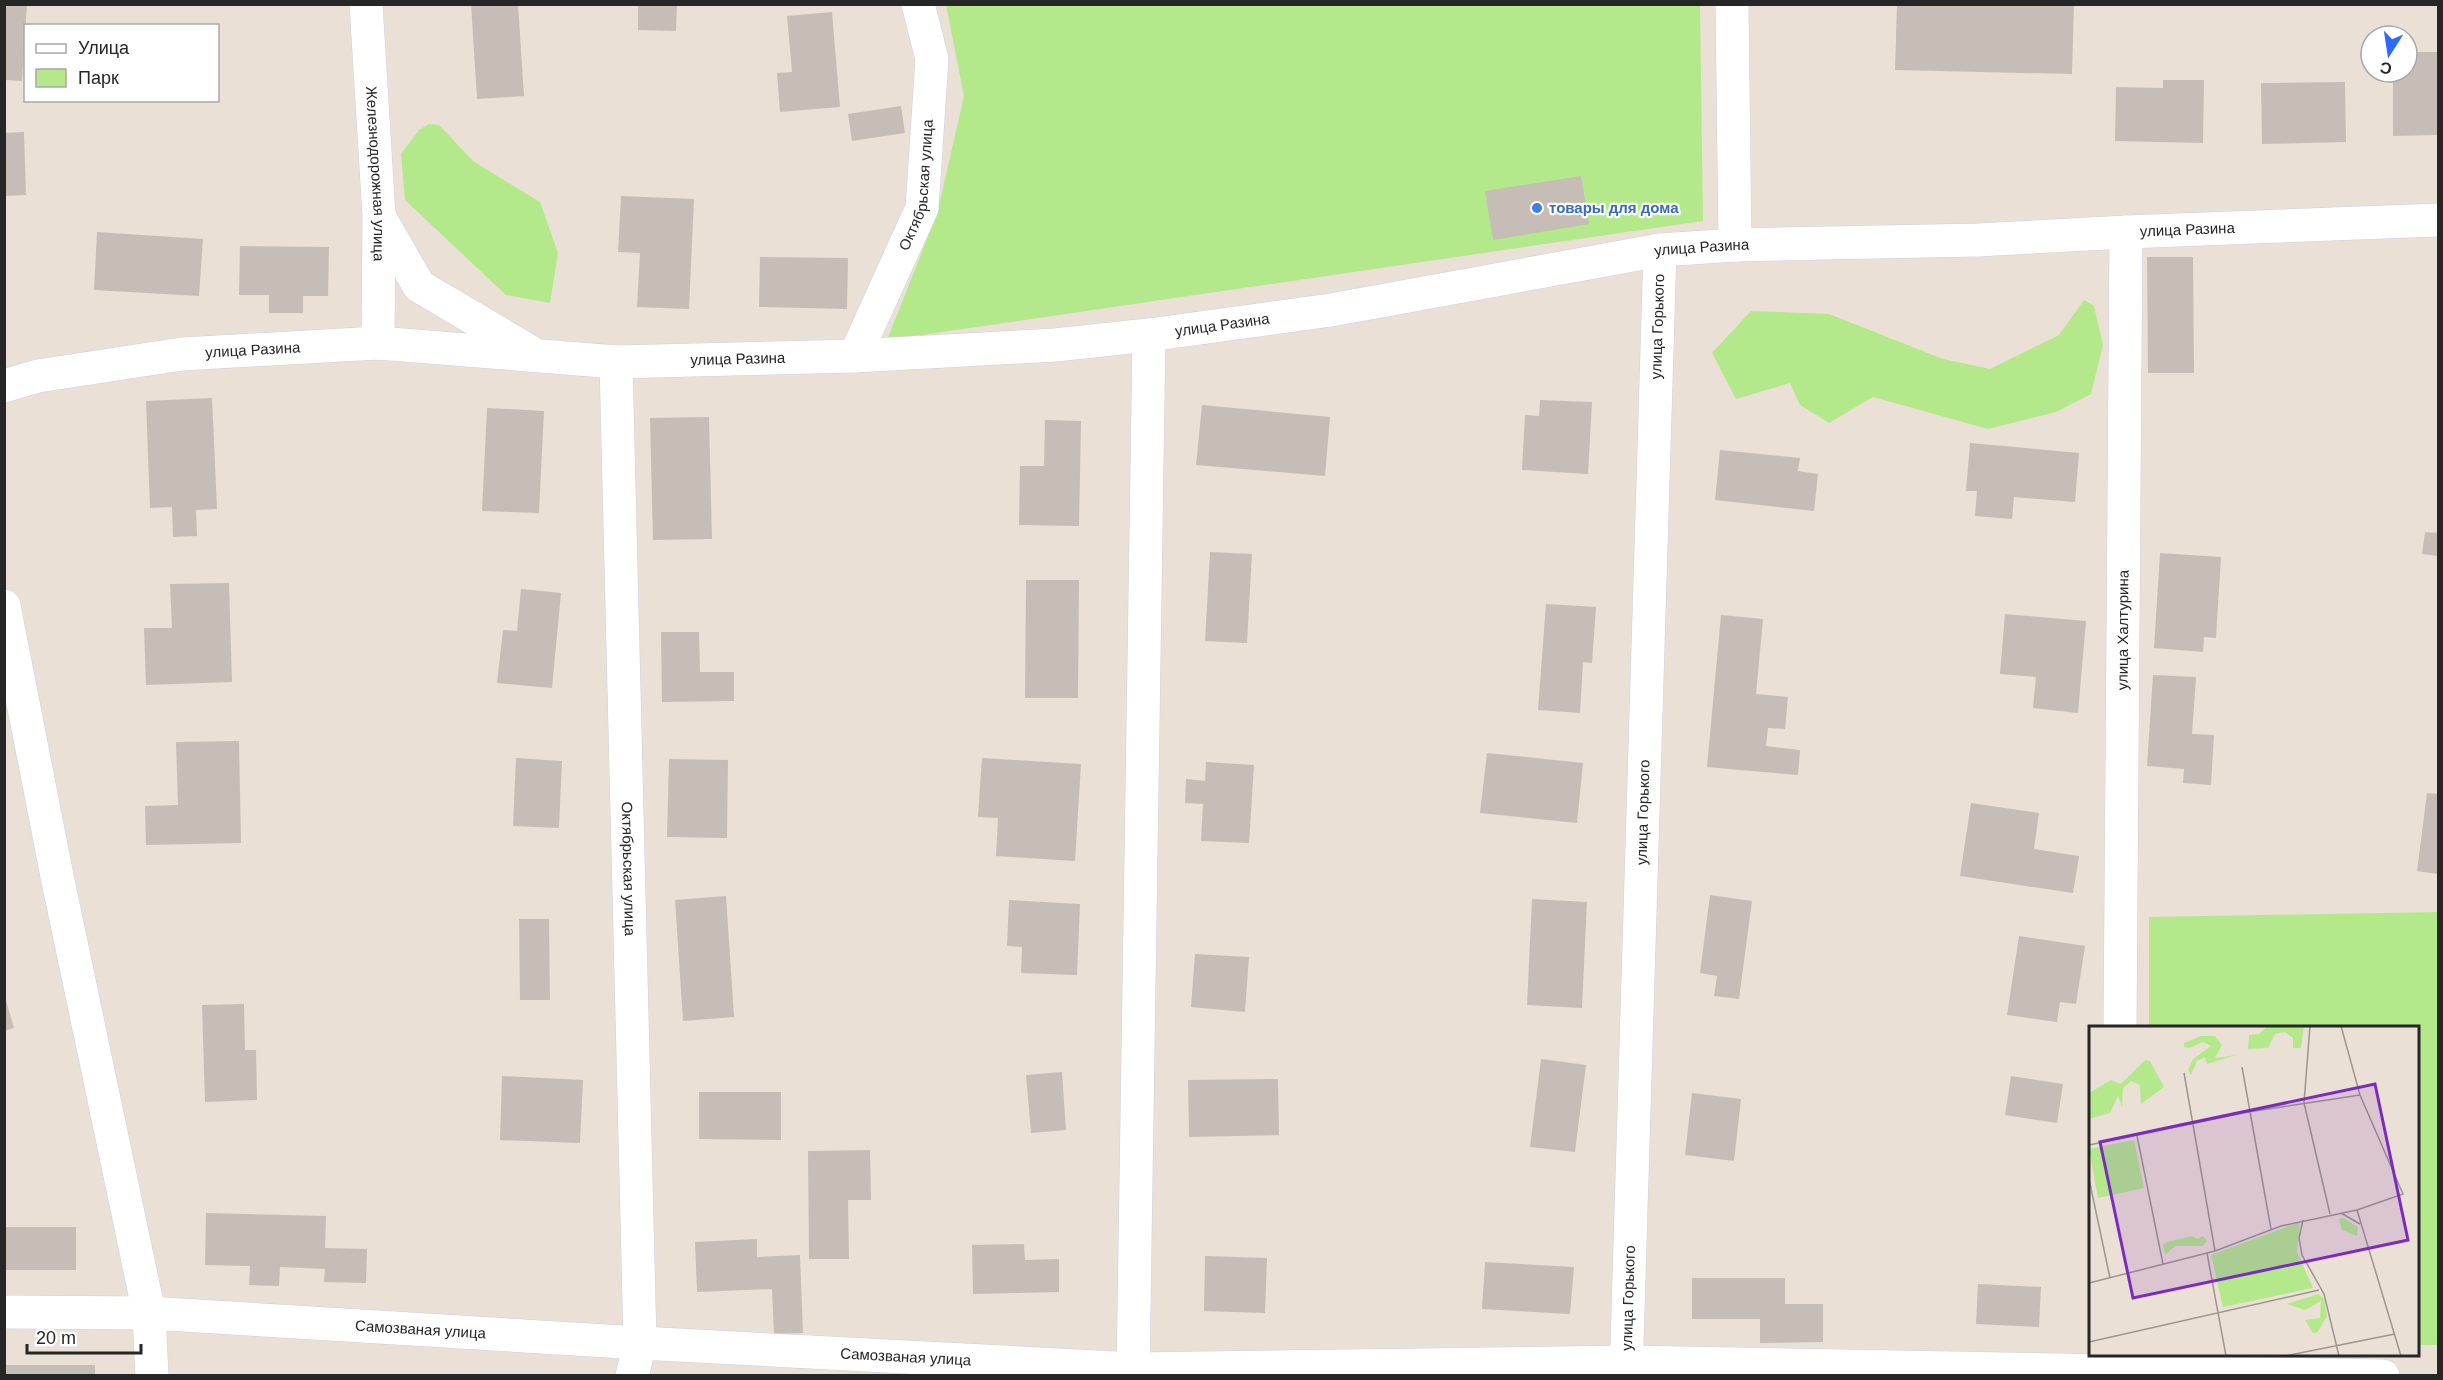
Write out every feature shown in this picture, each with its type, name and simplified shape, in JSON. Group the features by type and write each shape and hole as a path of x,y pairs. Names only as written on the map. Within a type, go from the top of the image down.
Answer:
{"street":[{"name":"Железнодорожная улица","path":"366,4 379,216 378,343"},
{"name":"Октябрьская улица","path":"855,356 922,208 932,59 918,4"},
{"path":"1732,4 1735,245"},
{"path":"379,216 419,286 536,356"},
{"name":"улица Разина","path":"4,386 38,376 182,354 378,343 616,362 855,356 1055,345 1149,335 1330,310 1660,250 1735,245 1978,240 2439,220"},
{"name":"улица Халтурина","path":"2120,1026 2126,232"},
{"name":"улица Горького","path":"1626,1369 1660,250"},
{"path":"1134,1372 1149,335"},
{"name":"Октябрьская улица","path":"616,362 640,1343 632,1376"},
{"path":"4,606 58,881 149,1313 152,1376"},
{"name":"Самозваная улица","path":"4,1312 149,1313 1134,1372 1626,1369 2117,1362 2383,1376"}],"green space":[{"path":"946,5 1700,5 1703,221 887,340 937,214 964,96"},
{"path":"429,124 439,125 473,161 540,202 558,253 550,303 506,295 405,200 401,154 419,130"},
{"path":"2084,300 2094,306 2103,345 2091,394 2056,412 1988,429 1873,397 1829,423 1800,405 1790,383 1736,399 1712,353 1751,311 1829,314 1943,359 1990,369 2059,335"},
{"path":"2438,912 2438,1345 2419,1345 2419,1026 2149,1026 2149,917"}],"building":[{"path":"4,4 27,4 22,81 4,80"},
{"path":"471,4 518,4 524,96 477,99"},
{"path":"1897,4 2074,4 2072,74 1895,70"},
{"path":"638,5 677,5 676,31 638,30"},
{"path":"832,12 840,107 780,112 777,73 792,72 787,16"},
{"path":"2419,52 2438,52 2438,135 2393,136 2393,84 2419,84"},
{"path":"2163,80 2204,80 2203,143 2115,141 2116,87 2163,88"},
{"path":"2345,82 2346,142 2262,144 2261,83"},
{"path":"901,106 905,133 852,141 848,114"},
{"path":"24,132 26,195 4,196 4,133"},
{"name":"товары для дома","path":"1581,176 1589,224 1493,240 1485,191"},
{"path":"621,196 694,199 689,309 637,307 640,253 618,252"},
{"path":"97,232 203,239 199,296 94,290"},
{"path":"240,246 329,247 328,296 303,296 303,313 269,313 269,295 239,295"},
{"path":"760,257 848,258 847,309 759,307"},
{"path":"2147,257 2193,257 2194,373 2148,373"},
{"path":"212,398 217,509 196,510 197,536 173,537 172,507 150,508 146,401"},
{"path":"1540,400 1592,402 1588,474 1522,470 1525,415 1539,416"},
{"path":"1202,405 1330,417 1325,476 1196,465"},
{"path":"487,408 544,411 539,513 482,511"},
{"path":"709,417 712,539 653,540 650,418"},
{"path":"1045,420 1081,421 1079,526 1019,525 1020,466 1044,466"},
{"path":"1970,443 2079,453 2075,502 2014,497 2012,519 1975,516 1977,491 1966,491"},
{"path":"1720,450 1800,458 1798,471 1818,474 1814,511 1715,500"},
{"path":"2425,532 2438,533 2438,556 2422,554"},
{"path":"1210,552 1252,554 1247,643 1205,641"},
{"path":"2160,553 2221,557 2216,638 2204,637 2203,652 2154,648"},
{"path":"1026,580 1079,580 1078,698 1025,698"},
{"path":"229,583 232,682 146,685 144,628 172,628 170,584"},
{"path":"521,589 561,593 552,688 497,683 503,630 517,631"},
{"path":"1546,604 1596,607 1592,663 1583,662 1580,713 1538,710"},
{"path":"2005,614 2086,621 2078,713 2033,708 2036,677 2000,674"},
{"path":"1721,615 1763,619 1756,694 1788,697 1785,729 1768,728 1766,746 1800,750 1798,775 1707,767"},
{"path":"661,632 699,632 700,672 734,672 734,701 662,702"},
{"path":"2153,675 2196,677 2192,734 2214,735 2211,785 2183,783 2184,769 2147,766"},
{"path":"239,741 241,843 146,845 145,806 178,805 176,742"},
{"path":"1487,753 1583,763 1577,823 1480,813"},
{"path":"516,758 562,761 559,828 513,826"},
{"path":"982,758 1081,764 1075,861 996,856 998,818 978,817"},
{"path":"669,759 728,760 727,838 667,837"},
{"path":"1206,762 1254,765 1249,843 1201,841 1203,804 1185,803 1186,779 1205,781"},
{"path":"2427,793 2438,794 2438,874 2417,871"},
{"path":"1971,803 2039,813 2034,849 2079,856 2073,893 1960,876"},
{"path":"1710,895 1752,901 1739,999 1714,996 1717,976 1700,973"},
{"path":"726,896 734,1017 683,1021 675,900"},
{"path":"1532,899 1587,902 1582,1008 1527,1005"},
{"path":"1009,900 1080,904 1077,975 1021,973 1022,947 1007,946"},
{"path":"519,919 549,919 550,1000 520,1000"},
{"path":"2019,936 2085,946 2076,1004 2060,1002 2057,1022 2007,1015"},
{"path":"1195,954 1249,957 1245,1012 1191,1007"},
{"path":"4,998 14,1028 4,1031"},
{"path":"244,1004 245,1050 256,1050 257,1100 205,1102 202,1005"},
{"path":"1541,1059 1586,1065 1575,1152 1530,1147"},
{"path":"1062,1072 1066,1130 1031,1133 1026,1075"},
{"path":"502,1076 583,1080 580,1143 500,1140"},
{"path":"2011,1076 2063,1084 2057,1123 2005,1115"},
{"path":"1278,1079 1279,1135 1189,1137 1188,1080"},
{"path":"699,1092 781,1092 781,1140 699,1139"},
{"path":"1692,1093 1741,1099 1734,1161 1685,1155"},
{"path":"870,1150 871,1200 848,1200 849,1259 809,1259 808,1151"},
{"path":"206,1213 326,1216 325,1248 367,1249 366,1283 324,1282 325,1269 280,1267 279,1286 249,1285 250,1266 205,1265"},
{"path":"4,1227 76,1227 76,1270 4,1270"},
{"path":"757,1239 757,1257 800,1255 803,1333 774,1334 772,1289 697,1292 695,1242"},
{"path":"1024,1244 1025,1260 1059,1259 1059,1292 973,1294 972,1245"},
{"path":"1205,1256 1267,1258 1265,1313 1204,1311"},
{"path":"1485,1262 1574,1267 1570,1314 1482,1309"},
{"path":"1692,1278 1785,1278 1785,1304 1823,1304 1823,1342 1760,1343 1760,1319 1692,1319"},
{"path":"1978,1284 2041,1287 2039,1327 1976,1324"},
{"path":"4,1365 95,1365 95,1376 4,1376"}],"place":[{"name":"товары для дома","path":"1537,208"}]}
